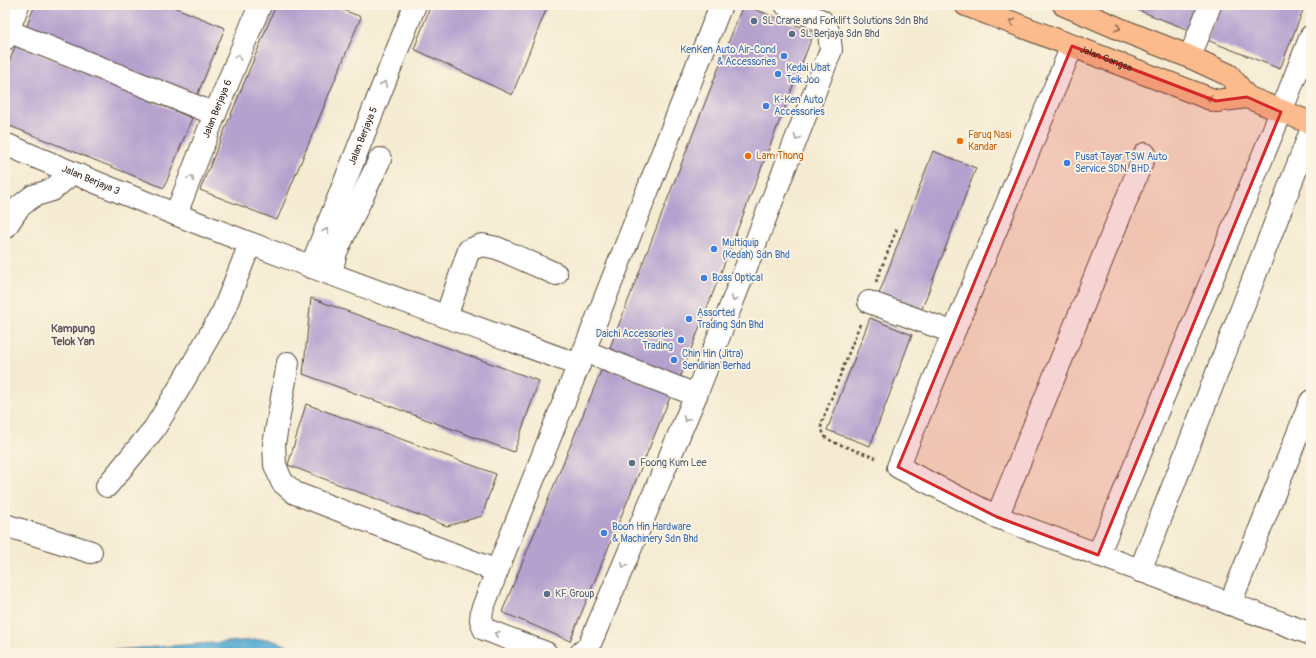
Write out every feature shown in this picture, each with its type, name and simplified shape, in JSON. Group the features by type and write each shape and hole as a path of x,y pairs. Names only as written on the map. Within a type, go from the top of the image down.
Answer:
{"main road":[{"name":"Jalan Gangsa","path":"966,5 1216,101 1247,97"},
{"path":"1077,8 1229,75 1247,97 1311,123"}],"street":[{"path":"18,5 7,35 215,114"},
{"name":"Jalan Berjaya 6","path":"176,214 260,5"},
{"path":"546,653 484,628 481,620 482,610 721,5"},
{"path":"581,653 589,646 696,394 831,50 829,33 822,21 786,5"},
{"path":"1190,58 1210,5"},
{"name":"Jalan Berjaya 5","path":"321,270 411,6"},
{"path":"1098,555 1311,36"},
{"path":"1072,46 952,332 898,467 997,518 1311,634"},
{"path":"1140,571 1311,131"},
{"name":"Jalan Berjaya 3","path":"5,144 72,173 250,244 446,317 696,394"},
{"path":"997,518 1145,154"},
{"path":"321,270 336,252 380,159"},
{"path":"5,228 20,207 32,196 52,190 72,173"},
{"path":"107,486 154,429 178,390 223,312 250,244"},
{"path":"446,317 470,250 482,245 497,248 556,274"},
{"path":"869,302 952,332"},
{"path":"288,363 274,444 276,465 282,482 295,493 497,571"},
{"path":"1230,604 1311,401"},
{"path":"5,525 91,552"}],"path":[{"path":"898,226 821,425 824,436 833,442 898,467"}],"highlighted area":[{"path":"1072,46 1216,101 1247,97 1281,112 1098,555 997,517 898,467"}],"water":[{"path":"268,639 310,653 70,653"}],"building":[{"path":"35,5 169,5 225,28 196,98 26,28"},
{"path":"276,5 331,5 361,17 277,220 200,190"},
{"path":"431,5 548,5 512,95 414,49"},
{"path":"743,5 814,32 680,378 609,350"},
{"path":"1125,5 1198,5 1189,30"},
{"path":"1220,5 1305,5 1280,69 1207,40"},
{"path":"16,44 192,118 164,188 5,124 5,73"},
{"path":"933,151 976,168 921,311 879,294"},
{"path":"311,298 539,381 514,452 303,374"},
{"path":"870,318 912,335 870,446 827,430"},
{"path":"603,366 671,395 570,641 502,612"},
{"path":"306,404 496,474 482,516 447,526 288,465"}],"place":[{"name":"SL Crane and Forklift Solutions Sdn Bhd","path":"754,21"},
{"name":"SL Berjaya Sdn Bhd","path":"792,34"},
{"name":"KenKen Auto Air-Cond & Accessories","path":"784,56"},
{"name":"Kedai Ubat Teik Joo","path":"778,74"},
{"name":"K-Ken Auto Accessories","path":"766,106"},
{"name":"Faruq Nasi Kandar","path":"960,141"},
{"name":"Lam Thong","path":"748,156"},
{"name":"Pusat Tayar TSW Auto Service SDN. BHD.","path":"1067,163"},
{"name":"Multiquip (Kedah) Sdn Bhd","path":"714,249"},
{"name":"Boss Optical","path":"704,278"},
{"name":"Assorted Trading Sdn Bhd","path":"689,319"},
{"name":"Daichi Accessories Trading","path":"681,340"},
{"name":"Chin Hin (Jitra) Sendirian Berhad","path":"674,360"},
{"name":"Foong Kum Lee","path":"632,463"},
{"name":"Boon Hin Hardware & Machinery Sdn Bhd","path":"604,533"},
{"name":"KF Group","path":"547,594"}],"district":[{"name":"Kampung Telok Yan","path":"73,334"}]}
